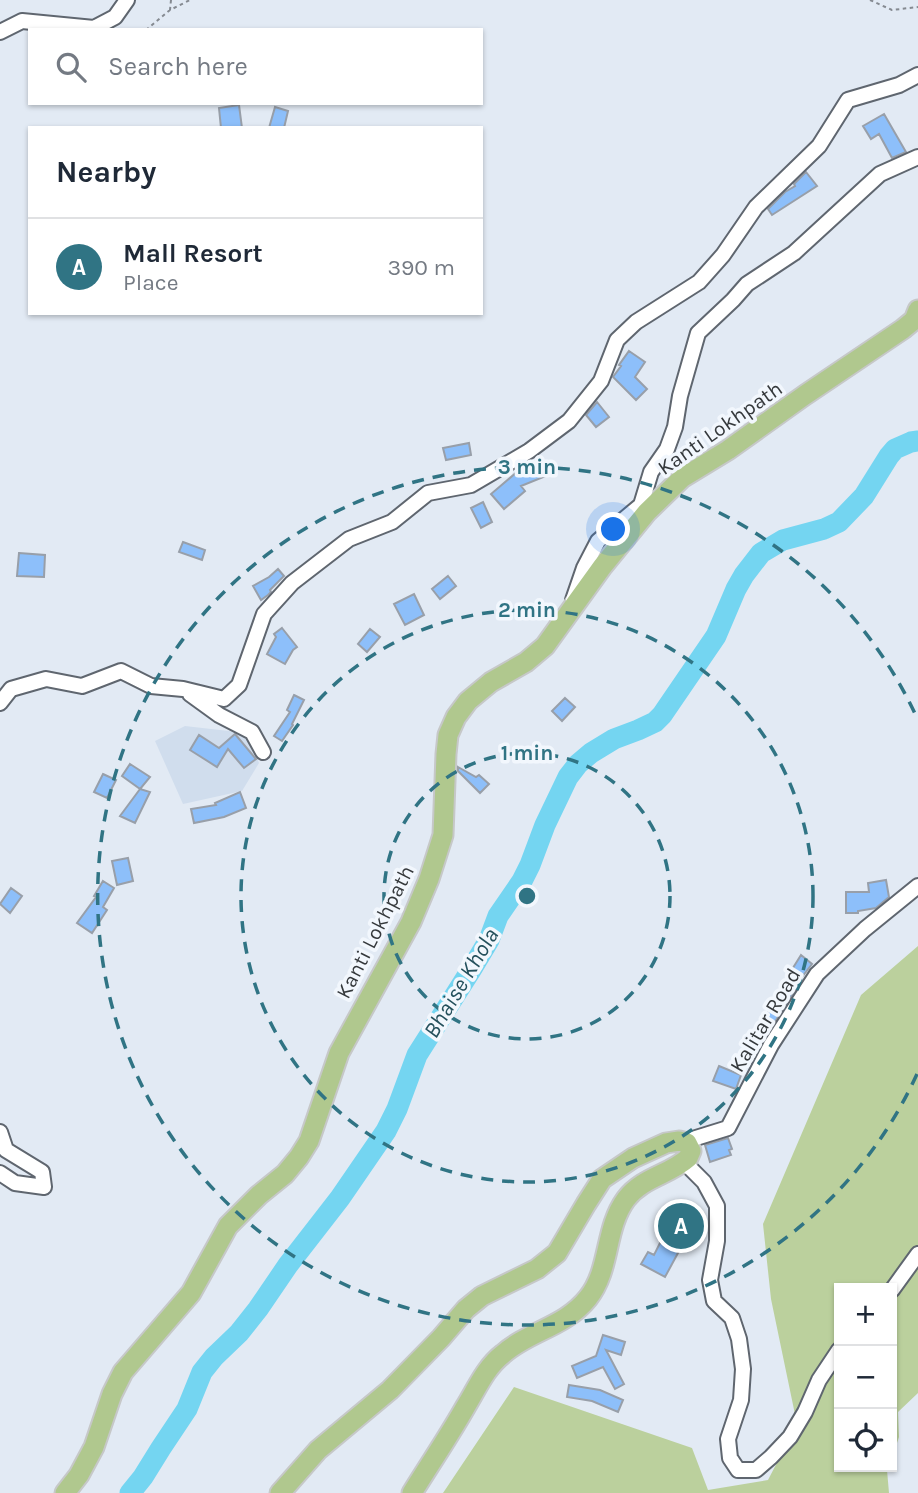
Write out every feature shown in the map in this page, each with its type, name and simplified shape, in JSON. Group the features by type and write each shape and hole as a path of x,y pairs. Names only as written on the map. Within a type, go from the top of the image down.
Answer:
{"main road":[{"name":"Kanti Lokhpath","path":"65,1493 79,1475 94,1447 112,1394 123,1372 191,1293 228,1226 285,1174 309,1141 339,1053 411,922 429,879 443,835 448,735 456,717 468,701 491,682 526,662 545,646 602,567 647,512 682,478 728,450 904,329 914,320 918,310"},
{"path":"280,1493 318,1450 390,1390 466,1309 482,1296 537,1269 558,1253 602,1179 633,1158 666,1143 679,1140 687,1143 691,1151 684,1162 642,1184 627,1198 612,1229 597,1284 587,1298 573,1314 515,1345 492,1365 412,1493"}],"street":[{"path":"0,32 22,21 94,28 114,17 127,0"},
{"path":"0,703 11,689 46,679 82,686 121,671 151,686 183,689 224,699 239,685 264,614 292,583 349,539 392,522 428,493 471,485 529,451 569,421 601,381 617,340 636,322 699,282 723,255 756,207 819,146 848,100 899,85 918,75"},
{"path":"568,615 584,568 598,541 641,505 650,471 667,449 698,333 747,284 794,253 880,174 918,157"},
{"path":"183,689 219,715 252,732 263,752"},
{"name":"Kalitar Road","path":"683,1142 728,1128 771,1045 817,974 865,929 918,886"},
{"path":"0,1132 6,1150 42,1172 44,1187 15,1183 0,1173"},
{"path":"684,1162 704,1182 717,1206 717,1241 709,1280 714,1301 732,1318 739,1339 743,1369 741,1400 728,1439 730,1458 738,1470 756,1470 790,1437 819,1380 834,1358"},
{"path":"897,1283 918,1254"}],"path":[{"path":"170,10 171,0"},
{"path":"148,28 170,10 190,0"},
{"path":"870,0 892,10 918,7"}],"shaded area":[{"path":"185,726 246,733 259,763 242,791 183,804 155,741"}],"green space":[{"path":"918,946 918,1393 898,1412 897,1443 897,1283 834,1283 834,1472 887,1472 889,1493 443,1493 514,1387 692,1448 708,1490 768,1480 797,1424 771,1299 763,1224 861,995"}],"building":[{"path":"239,105 242,126 221,126 219,108"},
{"path":"275,107 288,111 284,126 270,126"},
{"path":"884,114 906,152 892,158 879,134 871,139 863,126"},
{"path":"806,172 817,186 772,215 768,209 795,186"},
{"path":"629,351 645,362 635,377 647,389 636,400 613,377"},
{"path":"597,402 609,417 596,427 586,415"},
{"path":"469,443 471,455 446,460 443,448"},
{"path":"542,463 546,476 521,486 525,491 504,509 491,494 517,472"},
{"path":"483,502 492,522 481,528 471,508"},
{"path":"183,542 205,550 202,560 179,552"},
{"path":"19,553 45,555 44,577 17,576"},
{"path":"278,569 284,576 261,600 253,586"},
{"path":"448,576 456,586 440,599 432,589"},
{"path":"414,594 424,615 405,625 394,604"},
{"path":"282,628 297,647 285,664 267,654 276,637 274,634"},
{"path":"370,629 380,637 367,652 358,644"},
{"path":"294,695 304,700 293,725 282,741 274,736 290,712 287,710"},
{"path":"565,698 575,707 562,721 552,711"},
{"path":"235,734 256,759 244,768 228,749 217,767 190,750 199,735 219,748"},
{"path":"130,764 150,777 140,789 122,776"},
{"path":"458,767 476,777 479,775 489,784 480,793 458,771"},
{"path":"103,774 116,780 107,798 94,792"},
{"path":"140,789 150,792 135,823 120,816"},
{"path":"240,792 246,808 224,817 194,823 191,809 216,805 215,803"},
{"path":"128,858 133,881 117,885 112,861"},
{"path":"886,880 889,897 876,908 846,913 846,892 869,892 868,883"},
{"path":"103,881 114,888 103,907 107,910 92,933 77,923 96,897 94,896"},
{"path":"11,888 22,896 10,913 0,904"},
{"path":"801,955 812,964 796,985 798,986 771,1028 762,1022"},
{"path":"719,1066 741,1075 736,1089 713,1081"},
{"path":"728,1138 731,1155 710,1162 705,1145"},
{"path":"670,1209 702,1225 692,1244 685,1240 665,1277 641,1264 648,1252 654,1255 666,1231 660,1228"},
{"path":"603,1335 625,1342 621,1355 606,1350 624,1384 615,1389 603,1367 577,1378 572,1366 596,1356"},
{"path":"569,1385 600,1390 623,1400 618,1412 592,1401 567,1397"}],"waterway":[{"name":"Bhaise Khola","path":"130,1493 187,1409 202,1372 258,1309 386,1131 417,1055 489,940 498,916 522,881 568,777 591,753 614,739 655,722 662,715 716,636 736,589 761,553 783,540 839,522 864,496 895,449 918,441"}],"place":[{"name":"Mall Resort","path":"681,1226"}]}
